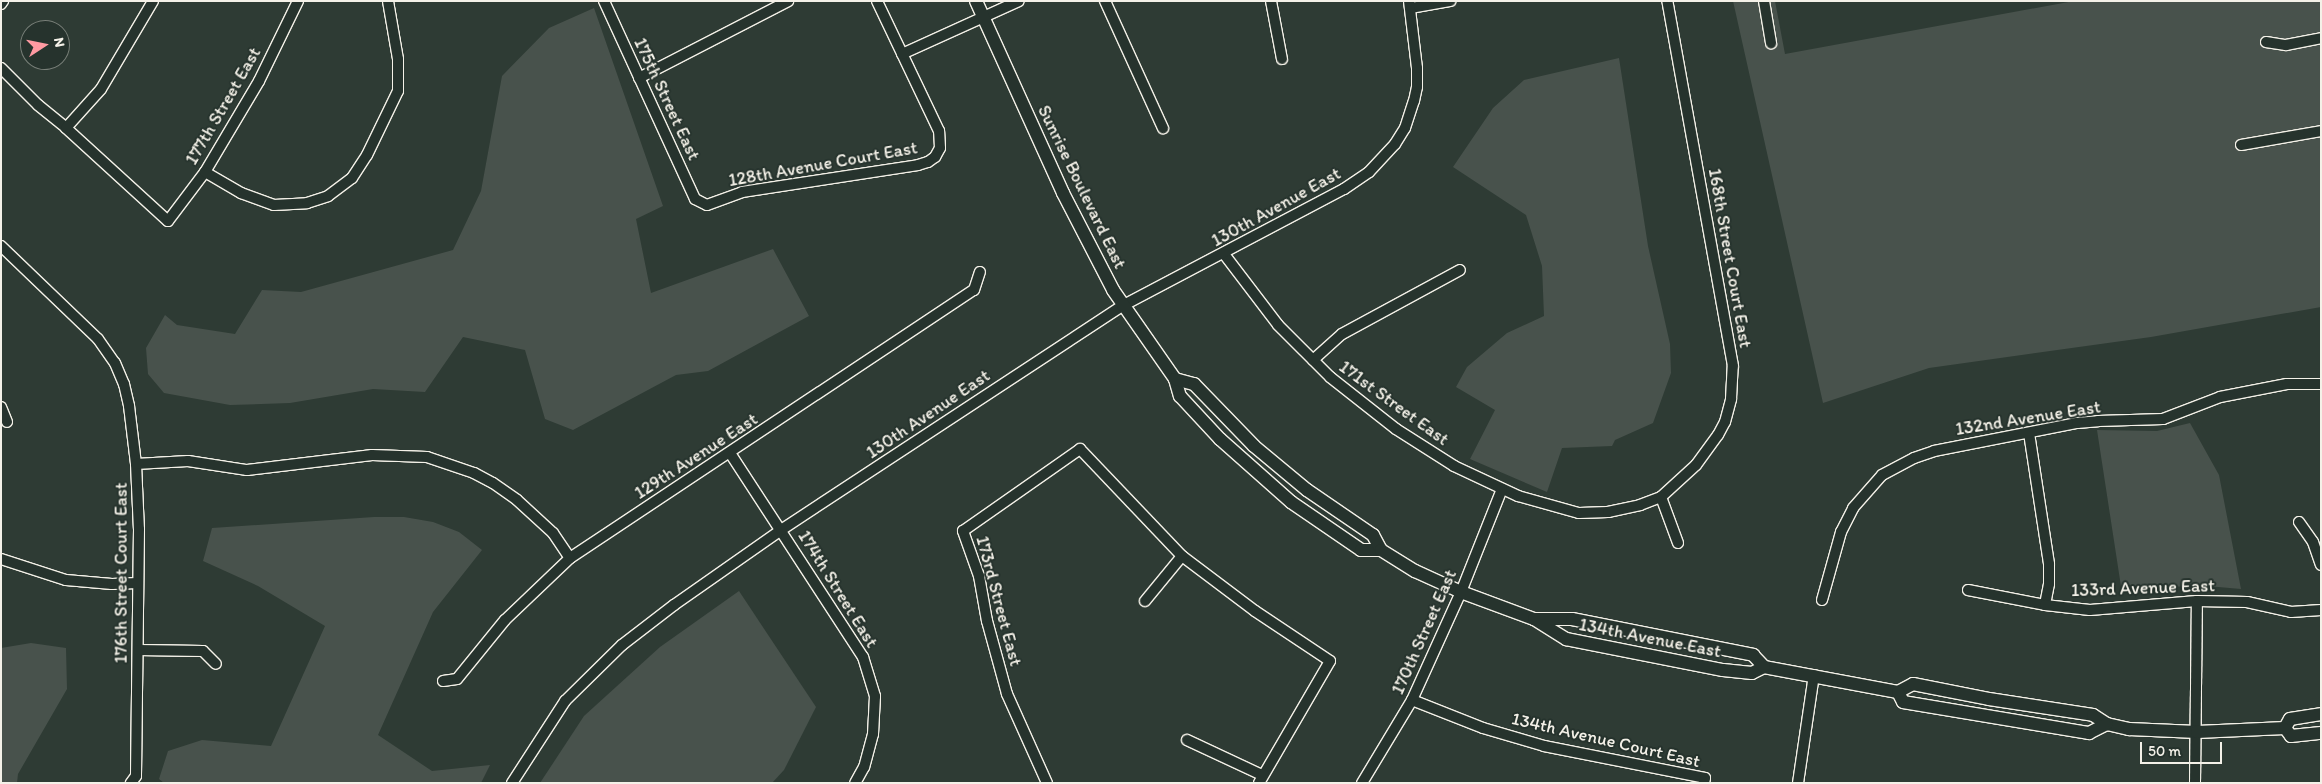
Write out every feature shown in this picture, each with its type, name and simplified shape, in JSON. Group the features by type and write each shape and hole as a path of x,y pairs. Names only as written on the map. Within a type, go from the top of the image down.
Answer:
{"street":[{"path":"1,68 66,128 101,89 153,1"},
{"name":"177th Street East","path":"66,128 168,221 205,172 259,81 298,1"},
{"path":"205,172 241,193 274,206 306,202 328,196 352,178 367,155 398,90 398,59 388,1"},
{"name":"175th Street East","path":"604,1 695,199 706,204"},
{"path":"639,78 788,1"},
{"path":"877,1 902,54 1019,1"},
{"name":"Sunrise Boulevard East","path":"976,1 1072,210 1122,306 1175,379 1180,396 1220,439 1291,502 1361,550 1382,550"},
{"path":"1105,1 1163,128"},
{"path":"1271,1 1282,59"},
{"path":"1410,5 1450,1"},
{"name":"168th Street Court East","path":"1661,497 1696,465 1718,435 1725,422 1730,399 1733,366 1667,1"},
{"path":"1764,1 1771,43"},
{"name":"130th Avenue East","path":"512,783 566,701 622,645 674,605 781,530 1122,306 1224,254 1344,189 1369,172 1384,158 1405,128 1417,88 1410,5"},
{"path":"2266,42 2286,45 2321,38"},
{"name":"128th Avenue Court East","path":"706,204 742,192 918,165 935,157 940,148 939,131 902,54"},
{"path":"2241,145 2321,131"},
{"name":"176th Street Court East","path":"2,248 98,339 114,363 124,384 129,406 136,464 139,529 136,776 130,783"},
{"name":"171st Street East","path":"1224,254 1278,325 1353,397 1396,430 1454,466 1502,489"},
{"path":"1313,360 1342,334 1460,270"},
{"name":"129th Avenue East","path":"443,681 457,679 505,620 570,558 974,290 980,272"},
{"name":"Sunrise Boulevard East","path":"1175,379 1194,384 1254,446 1307,490 1372,535 1382,550 1415,571 1461,592"},
{"name":"132nd Avenue East","path":"1822,600 1845,524 1853,508 1882,475 1914,458 1934,451 2098,421 2163,420 2220,398 2287,384 2321,384"},
{"path":"1,407 7,422"},
{"path":"2029,434 2049,564 2049,584 2045,605"},
{"name":"173rd Street East","path":"1047,783 1007,694 986,621 980,576 963,531 1080,449 1182,556"},
{"name":"174th Street East","path":"730,453 863,658 875,696 873,734 864,767 856,783"},
{"path":"136,464 188,461 247,470 372,455 427,457 474,472 493,483 517,500 553,533 570,558"},
{"path":"1502,489 1541,504 1579,513 1608,512 1640,505 1661,497 1678,543"},
{"name":"170th Street East","path":"1362,783 1412,700 1461,592 1502,489"},
{"path":"2300,522 2313,542 2321,565"},
{"path":"1145,601 1182,556 1255,611 1330,661 1260,779 1187,740"},
{"path":"1,559 66,580 112,584 138,583"},
{"name":"133rd Avenue East","path":"1968,590 2045,605 2090,610 2196,601 2247,602 2291,612 2321,610"},
{"name":"134th Avenue East","path":"1461,592 1534,619 1566,639 1713,668 1752,673 1764,667 1898,692 1914,684 1989,699 2093,715 2107,724 2129,729 2197,732 2321,733"},
{"path":"2195,783 2197,732 2196,601"},
{"name":"134th Avenue East","path":"1534,619 1572,619 1753,655 1764,667"},
{"path":"138,650 203,651 216,664"},
{"path":"1798,783 1814,675"},
{"name":"134th Avenue East","path":"1898,692 1903,702 2089,733 2107,724"},
{"name":"134th Avenue Court East","path":"1412,700 1483,728 1544,746 1705,778 1704,783"},
{"name":"134th Avenue East","path":"2288,732 2290,719 2321,714"}],"shaded area":[{"path":"1733,1 1775,1 1785,54 2074,1 2321,1 2321,307 2151,337 1929,368 1823,403"},
{"path":"594,8 663,206 636,219 651,293 773,249 809,316 708,371 676,375 573,430 545,419 525,350 463,337 425,392 373,389 290,403 230,405 164,393 148,374 146,348 165,315 177,325 235,334 262,290 301,292 453,250 481,191 502,76 549,28"},
{"path":"1619,58 1648,246 1670,344 1671,373 1653,423 1615,440 1612,446 1562,448 1547,492 1470,459 1495,410 1456,387 1467,367 1507,333 1544,316 1542,266 1526,215 1453,167 1493,108 1524,80"},
{"path":"2190,423 2219,475 2241,589 2207,586 2157,587 2122,593 2097,430 2157,431"},
{"path":"374,517 404,517 433,522 459,532 482,550 433,612 378,735 432,771 490,765 481,783 164,783 159,779 168,751 202,740 271,746 325,626 258,586 203,561 212,528"},
{"path":"739,591 816,707 784,770 772,783 540,783 584,716 660,647"},
{"path":"31,643 66,648 67,689 18,774 17,783 1,783 1,648"}]}
